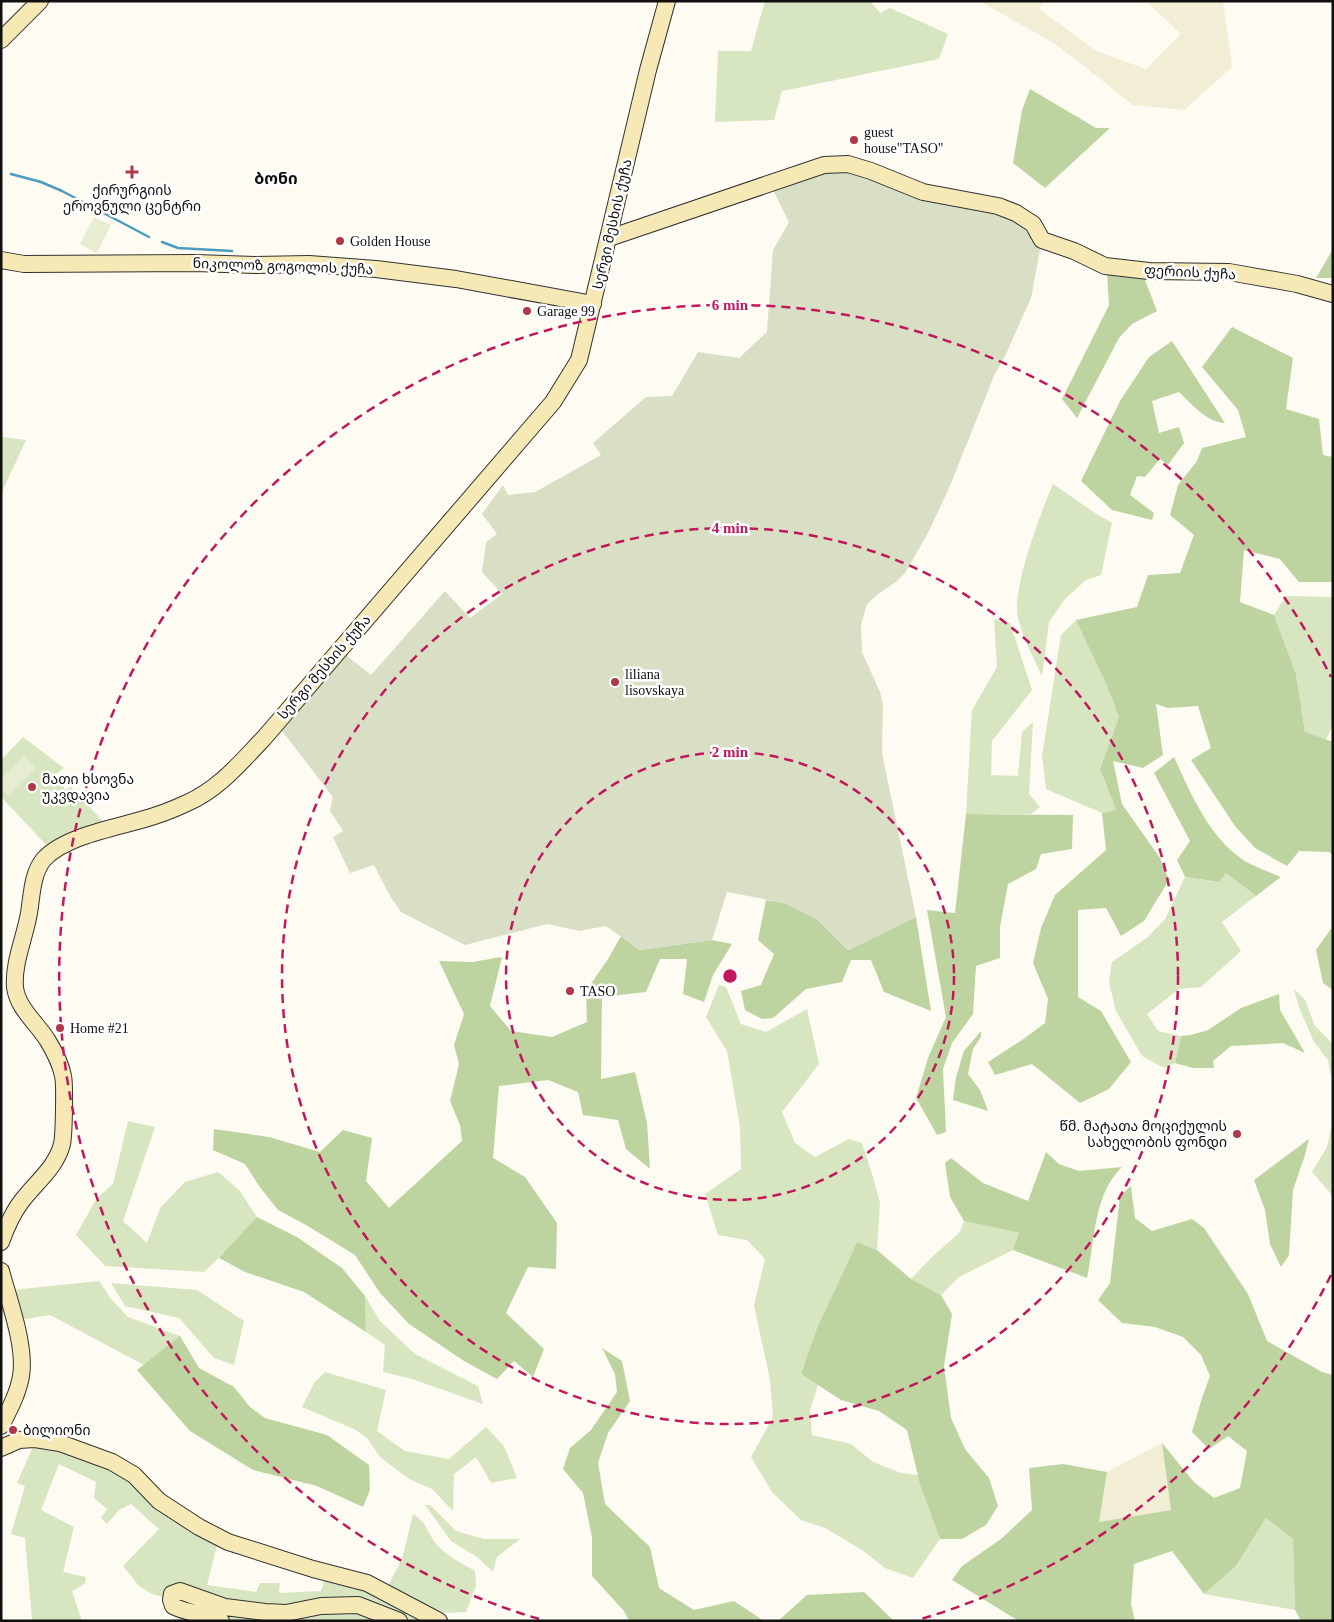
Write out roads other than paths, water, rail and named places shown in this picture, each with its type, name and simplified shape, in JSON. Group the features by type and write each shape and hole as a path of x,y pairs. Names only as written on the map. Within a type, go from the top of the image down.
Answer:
{"street":[{"path":"1,40 40,1"},
{"name":"სერგი მესხის ქუჩა","path":"1,1242 8,1224 21,1202 55,1162 62,1143 63,1075 48,1042 28,1015 15,989 16,973 36,873 40,864 45,857 61,847 93,832 143,820 186,804 206,794 227,778 264,738 553,402 580,360 648,70 667,1"},
{"name":"ფერიის ქუჩა","path":"609,238 824,165 848,164 923,192 998,206 1016,213 1033,224 1042,240 1105,266 1149,271 1229,272 1297,284 1333,294"},
{"name":"ნიკოლოზ გოგოლის ქუჩა","path":"1,260 24,264 195,262 255,265 309,264 376,269 456,279 593,304"},
{"path":"1,1271 22,1354 21,1376 15,1396 1,1426"},
{"path":"1,1448 19,1440 35,1439 60,1444 112,1462 134,1475 159,1501 199,1527 228,1542 313,1569 366,1583 439,1621"},
{"path":"221,1621 210,1615 180,1610 173,1606 172,1594 180,1591 225,1607 265,1612 286,1613 320,1606 358,1604 399,1621"}],"waterway":[{"path":"11,174 41,182 62,191 149,237"},
{"path":"162,242 178,248 232,251"}],"place":[{"name":"guest house\"TASO\"","path":"854,140"},
{"name":"ქირურგიის ეროვნული ცენტრი","path":"132,172"},
{"name":"Golden House","path":"340,241"},
{"name":"Garage 99","path":"527,311"},
{"name":"liliana lisovskaya","path":"615,682"},
{"name":"მათი ხსოვნა უკვდავია","path":"32,787"},
{"name":"TASO","path":"570,991"},
{"name":"Home #21","path":"60,1028"},
{"name":"წმ. მატათა მოციქულის სახელობის ფონდი","path":"1237,1134"},
{"name":"ბილიონი","path":"13,1430"}],"district":[{"name":"ბონი","path":"276,178"}]}
